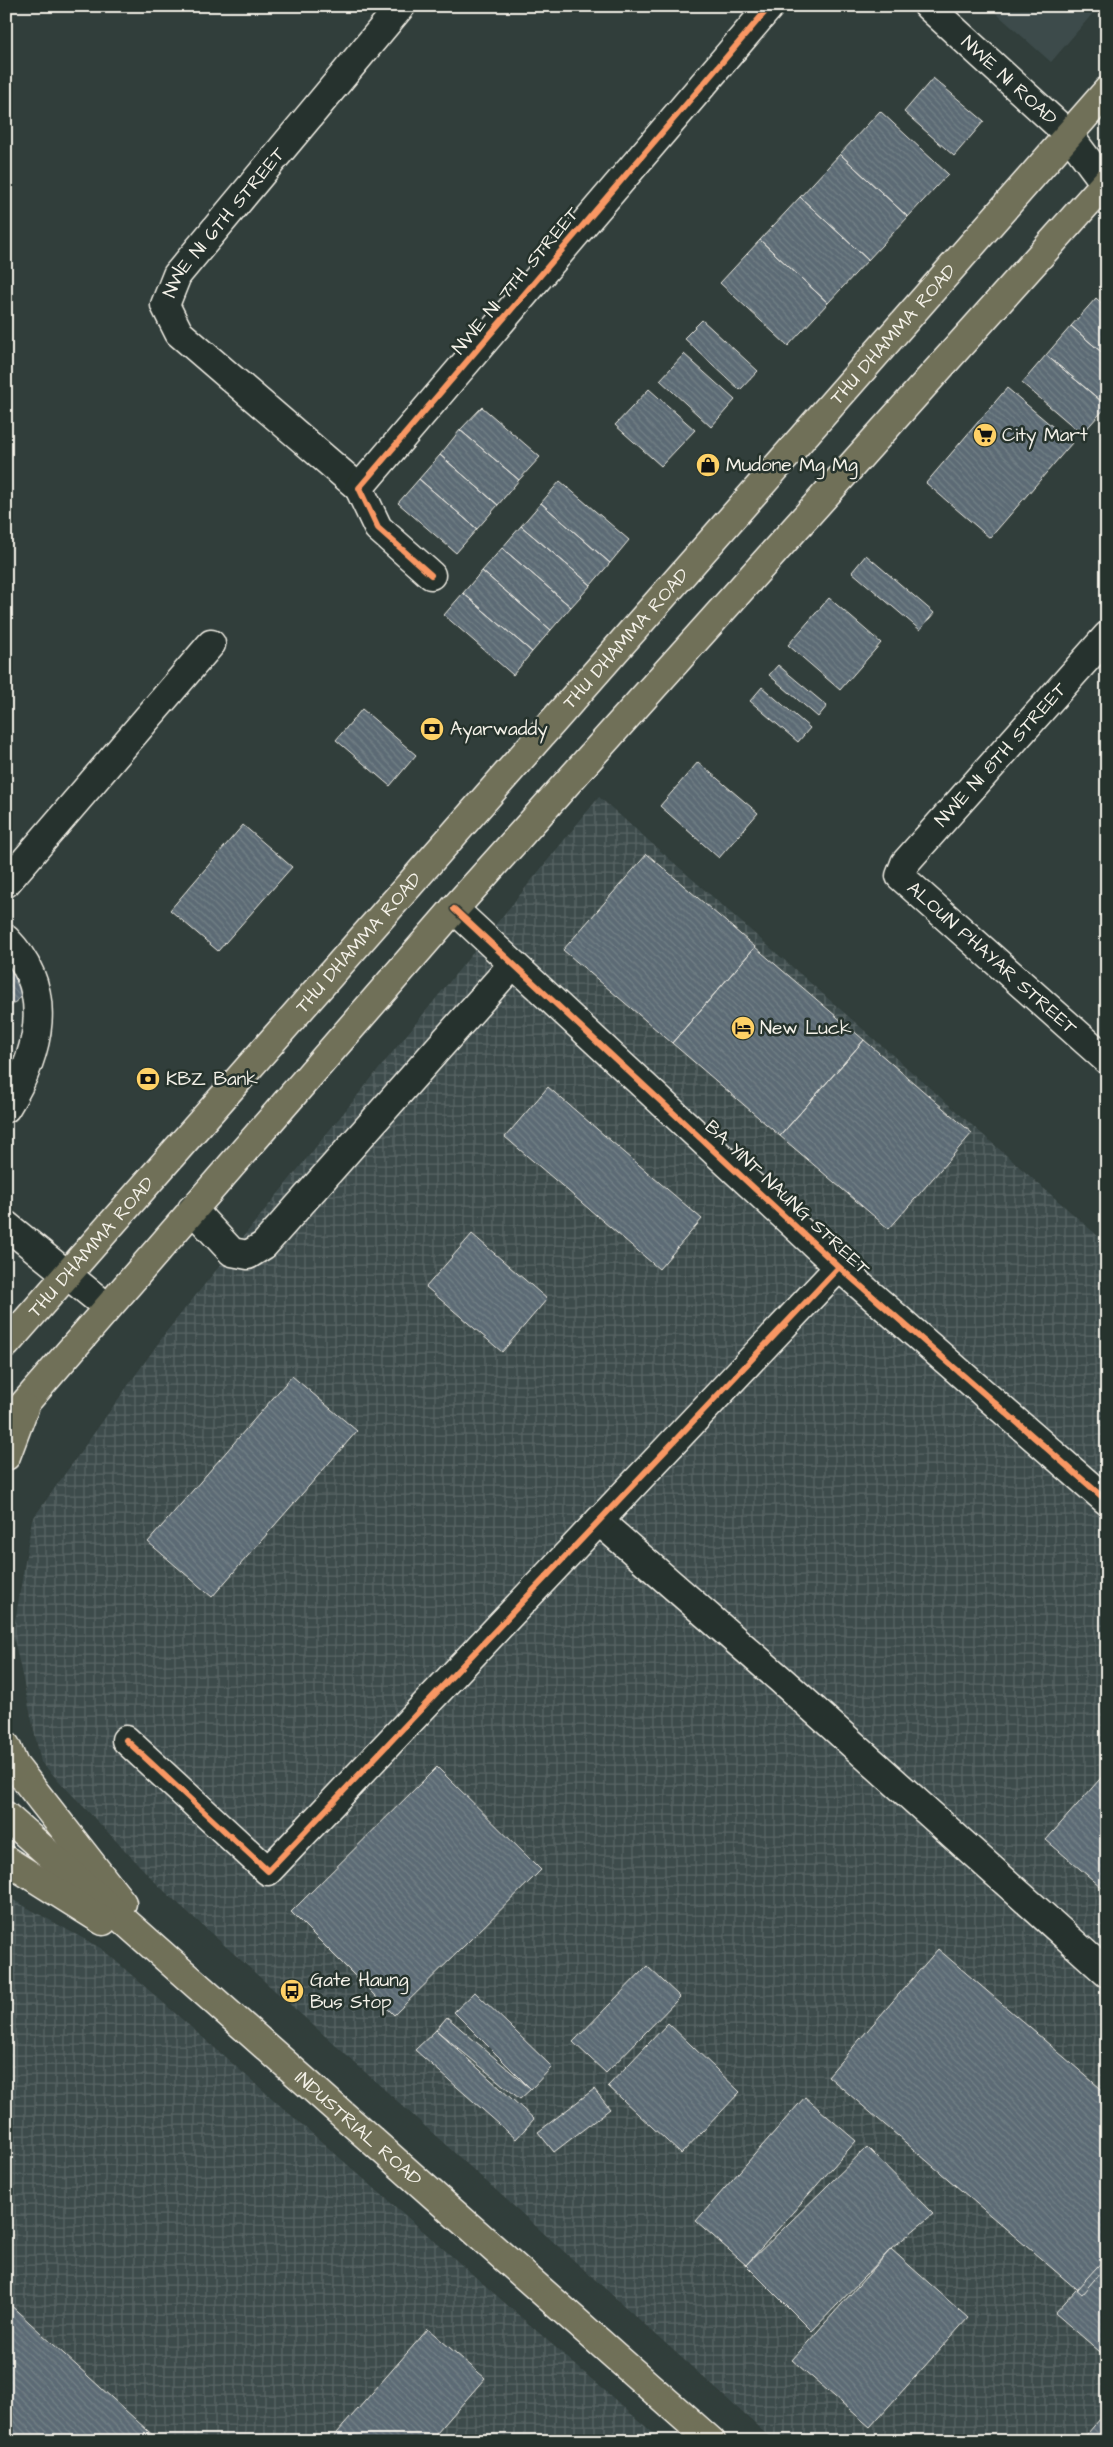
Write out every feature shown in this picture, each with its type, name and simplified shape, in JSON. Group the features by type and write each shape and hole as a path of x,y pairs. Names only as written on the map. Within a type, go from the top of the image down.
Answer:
{"main road":[{"name":"THU DHAMMA ROAD","path":"6,1344 1107,91"},
{"path":"6,1425 454,909 1106,183"},
{"path":"6,1456 27,1401"},
{"path":"6,1746 14,1765 168,1961"},
{"name":"INDUSTRIAL ROAD","path":"6,1816 711,2441"},
{"path":"6,1860 168,1961"}],"street":[{"name":"NWE NI 6TH STREET","path":"359,488 179,333 165,305 177,275 401,6"},
{"name":"NWE NI 7TH STREET","path":"359,488 770,6"},
{"name":"NWE NI ROAD","path":"928,6 1069,135 1106,183"},
{"path":"359,488 378,528 431,575"},
{"name":"NWE NI 8TH STREET","path":"900,876 905,863 1107,636"},
{"path":"6,882 211,644"},
{"name":"ALOUN PHAYAR STREET","path":"900,876 1105,1055"},
{"name":"BA YINT NAUNG STREET","path":"454,909 839,1267 1107,1501"},
{"path":"6,939 30,969 37,996 37,1040 20,1086 6,1108"},
{"path":"192,1209 232,1252 248,1255 264,1245 513,964"},
{"path":"6,1225 107,1307"},
{"path":"126,1740 268,1871 839,1267"},
{"path":"599,1521 780,1679 1107,1973"}],"shaded area":[{"path":"988,6 1099,6 1051,62"},
{"path":"599,797 1107,1244 1107,2441 774,2441 160,1887 41,1762 13,1634 32,1520 167,1331"},
{"path":"6,1896 102,1949 662,2441 6,2441"}],"building":[{"path":"933,78 984,121 954,156 904,112"},
{"path":"880,111 948,174 908,217 840,154"},
{"path":"840,154 908,217 868,260 800,197"},
{"path":"800,197 868,260 828,303 760,240"},
{"path":"760,240 828,303 788,346 720,283"},
{"path":"1096,298 1107,308 1107,357 1071,326"},
{"path":"702,320 758,371 740,390 684,338"},
{"path":"1071,326 1107,357 1107,406 1046,355"},
{"path":"684,354 735,400 711,427 660,380"},
{"path":"1046,355 1107,406 1082,434 1022,383"},
{"path":"1007,388 1072,443 990,538 926,483"},
{"path":"649,389 695,430 661,466 615,425"},
{"path":"482,407 540,457 519,480 460,430"},
{"path":"460,430 519,480 498,505 440,455"},
{"path":"440,455 498,505 477,529 419,479"},
{"path":"419,479 477,529 456,553 398,503"},
{"path":"560,481 629,540 610,563 541,503"},
{"path":"541,503 610,563 591,585 521,526"},
{"path":"521,526 591,585 571,607 502,548"},
{"path":"502,548 571,607 551,630 482,571"},
{"path":"866,555 934,613 920,630 852,572"},
{"path":"482,571 551,630 532,652 463,593"},
{"path":"463,593 532,652 513,675 444,615"},
{"path":"829,598 881,643 840,690 788,645"},
{"path":"778,665 827,706 818,717 769,675"},
{"path":"762,687 810,728 798,742 750,701"},
{"path":"362,709 416,755 390,786 336,740"},
{"path":"698,762 758,813 719,858 660,806"},
{"path":"243,825 292,867 218,951 170,910"},
{"path":"647,854 755,947 672,1043 563,950"},
{"path":"755,947 864,1040 780,1136 672,1043"},
{"path":"6,965 30,988 6,1011"},
{"path":"864,1040 972,1133 889,1229 780,1136"},
{"path":"548,1087 702,1219 659,1269 505,1137"},
{"path":"472,1234 547,1299 502,1352 426,1287"},
{"path":"292,1376 357,1431 212,1597 148,1542"},
{"path":"437,1767 541,1870 394,2015 291,1912"},
{"path":"1107,1771 1107,1892 1046,1840"},
{"path":"938,1949 1107,2094 1107,2265 1082,2294 828,2076"},
{"path":"647,1966 680,1997 606,2073 573,2042"},
{"path":"475,1992 552,2067 531,2089 454,2012"},
{"path":"447,2017 531,2089 520,2099 436,2030"},
{"path":"668,2023 740,2092 681,2154 608,2086"},
{"path":"436,2030 534,2119 516,2139 415,2050"},
{"path":"594,2089 610,2109 554,2152 538,2132"},
{"path":"805,2097 856,2141 746,2265 696,2221"},
{"path":"867,2147 933,2214 891,2249 812,2331 746,2265"},
{"path":"891,2249 968,2318 870,2427 792,2360"},
{"path":"1107,2256 1107,2358 1055,2313"},
{"path":"6,2301 159,2441 6,2441"},
{"path":"428,2329 485,2378 430,2441 330,2441"},
{"path":"1107,2411 1107,2441 1081,2441"}],"cycle path":[{"path":"431,575 378,528 359,488 770,6"},
{"path":"454,909 839,1267 1107,1501"},
{"path":"126,1740 268,1871 839,1267"}],"place":[{"name":"City Mart","path":"985,435"},
{"name":"Mudone Mg Mg","path":"708,465"},
{"name":"Ayarwaddy","path":"432,729"},
{"name":"New Luck","path":"743,1028"},
{"name":"KBZ Bank","path":"148,1079"},
{"name":"Gate Haung Bus Stop","path":"292,1991"}]}
